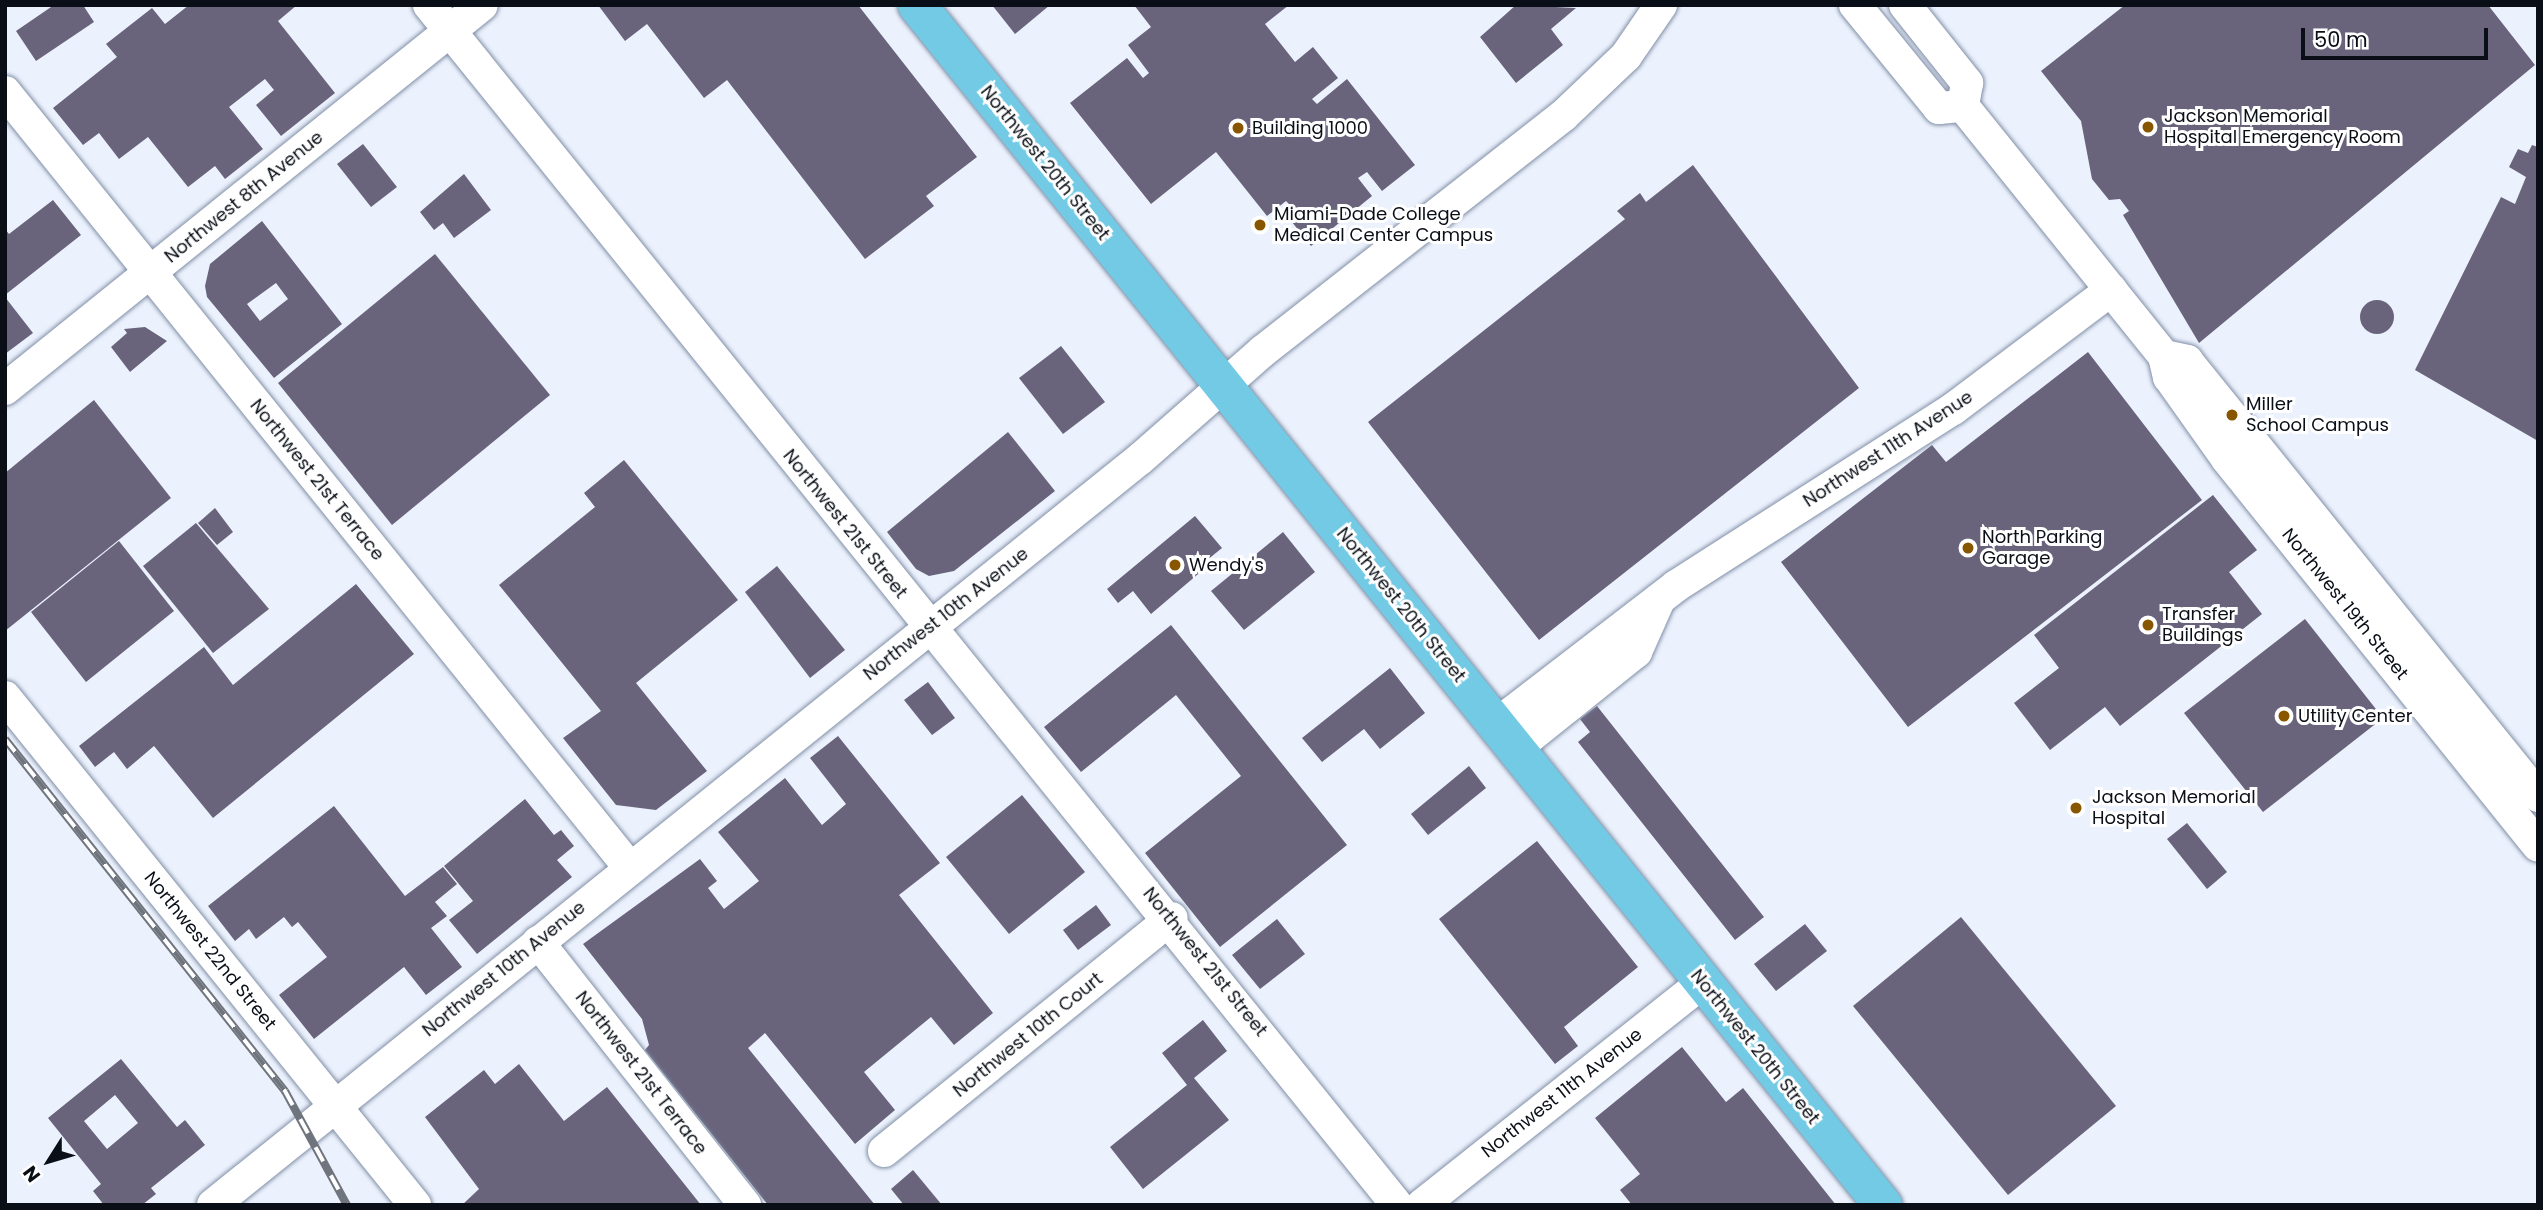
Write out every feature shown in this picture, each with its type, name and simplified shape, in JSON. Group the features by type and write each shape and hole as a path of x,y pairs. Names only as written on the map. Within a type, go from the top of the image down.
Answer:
{"main road":[{"name":"Northwest 20th Street","path":"918,5 1883,1205"}],"street":[{"name":"Northwest 21st Street","path":"429,5 930,629 1172,918 1397,1205"},
{"name":"Northwest 8th Avenue","path":"5,389 482,5"},
{"name":"Northwest 10th Avenue","path":"213,1205 629,867 930,629 1224,386 1563,116 1626,56 1661,5"},
{"path":"1855,5 1939,108 1963,106 1966,83 1905,5"},
{"name":"Northwest 21st Terrace","path":"5,92 629,867"},
{"name":"Northwest 19th Street","path":"1963,106 2164,356 2169,377 2227,459 2538,846"},
{"name":"Northwest 11th Avenue","path":"1506,736 1659,600 1953,409 2111,290"},
{"name":"Northwest 19th Street","path":"2164,356 2187,361 2538,796"},
{"name":"Northwest 22nd Street","path":"5,696 415,1205"},
{"name":"Northwest 10th Court","path":"884,1151 1172,918"},
{"name":"Northwest 21st Terrace","path":"538,942 745,1205"},
{"name":"Northwest 11th Avenue","path":"1422,1205 1703,982"}],"building":[{"path":"54,5 83,5 94,22 36,61 16,31"},
{"path":"189,5 297,5 278,21 335,93 281,136 256,105 274,90 265,79 229,107 263,149 225,179 215,166 188,187 148,137 119,159 99,133 83,145 53,108 117,57 106,44 152,8 165,24"},
{"path":"598,5 858,5 977,157 926,196 934,206 865,259 727,80 704,98 647,24 625,41"},
{"path":"992,5 1050,5 1015,34"},
{"name":"Building 1000","path":"1134,5 1289,5 1265,24 1295,62 1313,47 1338,78 1312,99 1317,104 1347,79 1415,165 1382,191 1367,172 1358,178 1372,196 1311,246 1284,212 1291,206 1286,201 1267,216 1216,152 1151,204 1070,103 1127,58 1143,78 1149,73 1128,45 1151,27"},
{"path":"1516,5 1576,8 1551,29 1563,45 1516,83 1480,37"},
{"path":"2125,5 2488,5 2535,65 2199,343 2123,215 2129,211 2120,199 2109,200 2092,179 2081,121 2041,71"},
{"path":"363,144 397,187 371,207 337,164"},
{"path":"2532,145 2538,147 2538,441 2415,370 2501,197 2515,204 2526,177 2509,167 2518,149 2528,153"},
{"path":"1693,165 1859,388 1539,640 1368,422 1625,219 1617,211 1640,193 1646,202"},
{"path":"464,174 491,210 454,238 443,223 434,230 420,212"},
{"path":"53,200 81,235 5,295 5,229 9,234"},
{"path":"262,221 342,324 274,378 207,297 205,286 210,264","holes":["276,283 288,299 260,321 247,304"]},
{"path":"435,254 550,395 392,525 278,383"},
{"path":"5,297 33,333 5,354"},
{"path":"2377,300 2389,305 2394,317 2389,329 2377,334 2365,329 2360,317 2365,305"},
{"path":"145,327 167,341 130,372 111,347 127,333 124,329"},
{"path":"1061,346 1105,402 1063,434 1019,378"},
{"name":"North Parking Garage","path":"2088,352 2202,500 1908,727 1781,562 1932,445 1946,462"},
{"path":"94,400 171,498 5,631 5,473"},
{"path":"1008,432 1055,491 954,571 929,576 916,569 887,532"},
{"path":"624,460 738,600 636,683 707,771 656,810 616,805 563,738 601,711 499,585 595,507 584,493"},
{"name":"Transfer Buildings","path":"2213,495 2257,550 2229,572 2262,614 2120,726 2105,707 2050,750 2014,703 2059,668 2034,635"},
{"path":"215,508 233,532 217,545 198,523"},
{"path":"1195,516 1222,548 1201,565 1204,569 1151,614 1133,591 1118,603 1107,589"},
{"path":"196,523 269,609 213,653 143,566"},
{"path":"1283,532 1315,572 1244,630 1211,591"},
{"path":"119,541 174,611 86,682 31,612"},
{"path":"777,566 845,650 810,678 745,592"},
{"path":"356,584 414,654 213,818 154,746 127,769 114,752 95,767 79,746 204,647 233,685"},
{"name":"Utility Center","path":"2305,619 2383,718 2263,812 2184,713"},
{"path":"1171,625 1347,845 1220,947 1145,853 1241,776 1176,695 1081,772 1044,727"},
{"path":"1390,668 1425,713 1380,749 1364,729 1322,762 1302,738"},
{"path":"928,682 955,718 932,735 904,700"},
{"path":"1597,706 1764,917 1735,940 1578,742 1590,732 1580,719"},
{"path":"838,736 940,863 899,895 993,1013 954,1045 931,1017 864,1072 895,1110 855,1144 765,1033 748,1048 875,1205 768,1205 645,1050 649,1045 642,1019 583,944 700,859 717,881 708,888 724,909 759,881 718,832 785,778 822,825 846,804 810,758"},
{"path":"1469,766 1486,788 1428,835 1411,814"},
{"path":"1022,795 1085,872 1009,934 946,857"},
{"path":"525,799 554,835 561,830 574,846 557,860 572,877 477,954 449,920 473,901 444,866"},
{"path":"334,806 405,896 443,867 457,884 435,902 447,916 431,928 462,967 426,995 404,967 314,1039 279,995 327,957 298,922 292,927 284,917 256,939 249,929 235,941 208,906"},
{"path":"2187,823 2227,872 2207,889 2167,839"},
{"path":"1537,841 1638,967 1564,1027 1578,1046 1555,1064 1439,919"},
{"path":"1096,905 1111,925 1078,950 1063,930"},
{"path":"1961,917 2116,1106 2008,1195 1853,1006"},
{"path":"1277,919 1305,954 1260,989 1232,955"},
{"path":"1805,924 1827,951 1776,991 1754,964"},
{"path":"1203,1020 1227,1051 1194,1078 1229,1120 1143,1189 1110,1147 1187,1085 1162,1053"},
{"path":"1682,1047 1726,1102 1743,1088 1836,1205 1632,1205 1620,1190 1640,1174 1595,1118"},
{"path":"121,1059 177,1127 185,1120 205,1145 151,1188 156,1194 142,1205 104,1205 93,1191 101,1184 48,1118","holes":["115,1095 138,1123 107,1149 84,1121"]},
{"path":"519,1064 564,1121 607,1087 701,1205 462,1205 479,1189 425,1117 484,1070 495,1084"},
{"path":"913,1170 942,1205 904,1205 891,1189"}],"railway":[{"path":"5,739 285,1091 347,1205"}],"place":[{"name":"Jackson Memorial Hospital Emergency Room","path":"2148,127"},
{"name":"Building 1000","path":"1238,128"},
{"name":"Miami-Dade College Medical Center Campus","path":"1260,225"},
{"name":"Miller School Campus","path":"2232,415"},
{"name":"North Parking Garage","path":"1968,548"},
{"name":"Wendy's","path":"1175,565"},
{"name":"Transfer Buildings","path":"2148,625"},
{"name":"Utility Center","path":"2284,716"},
{"name":"Jackson Memorial Hospital","path":"2076,808"}]}
